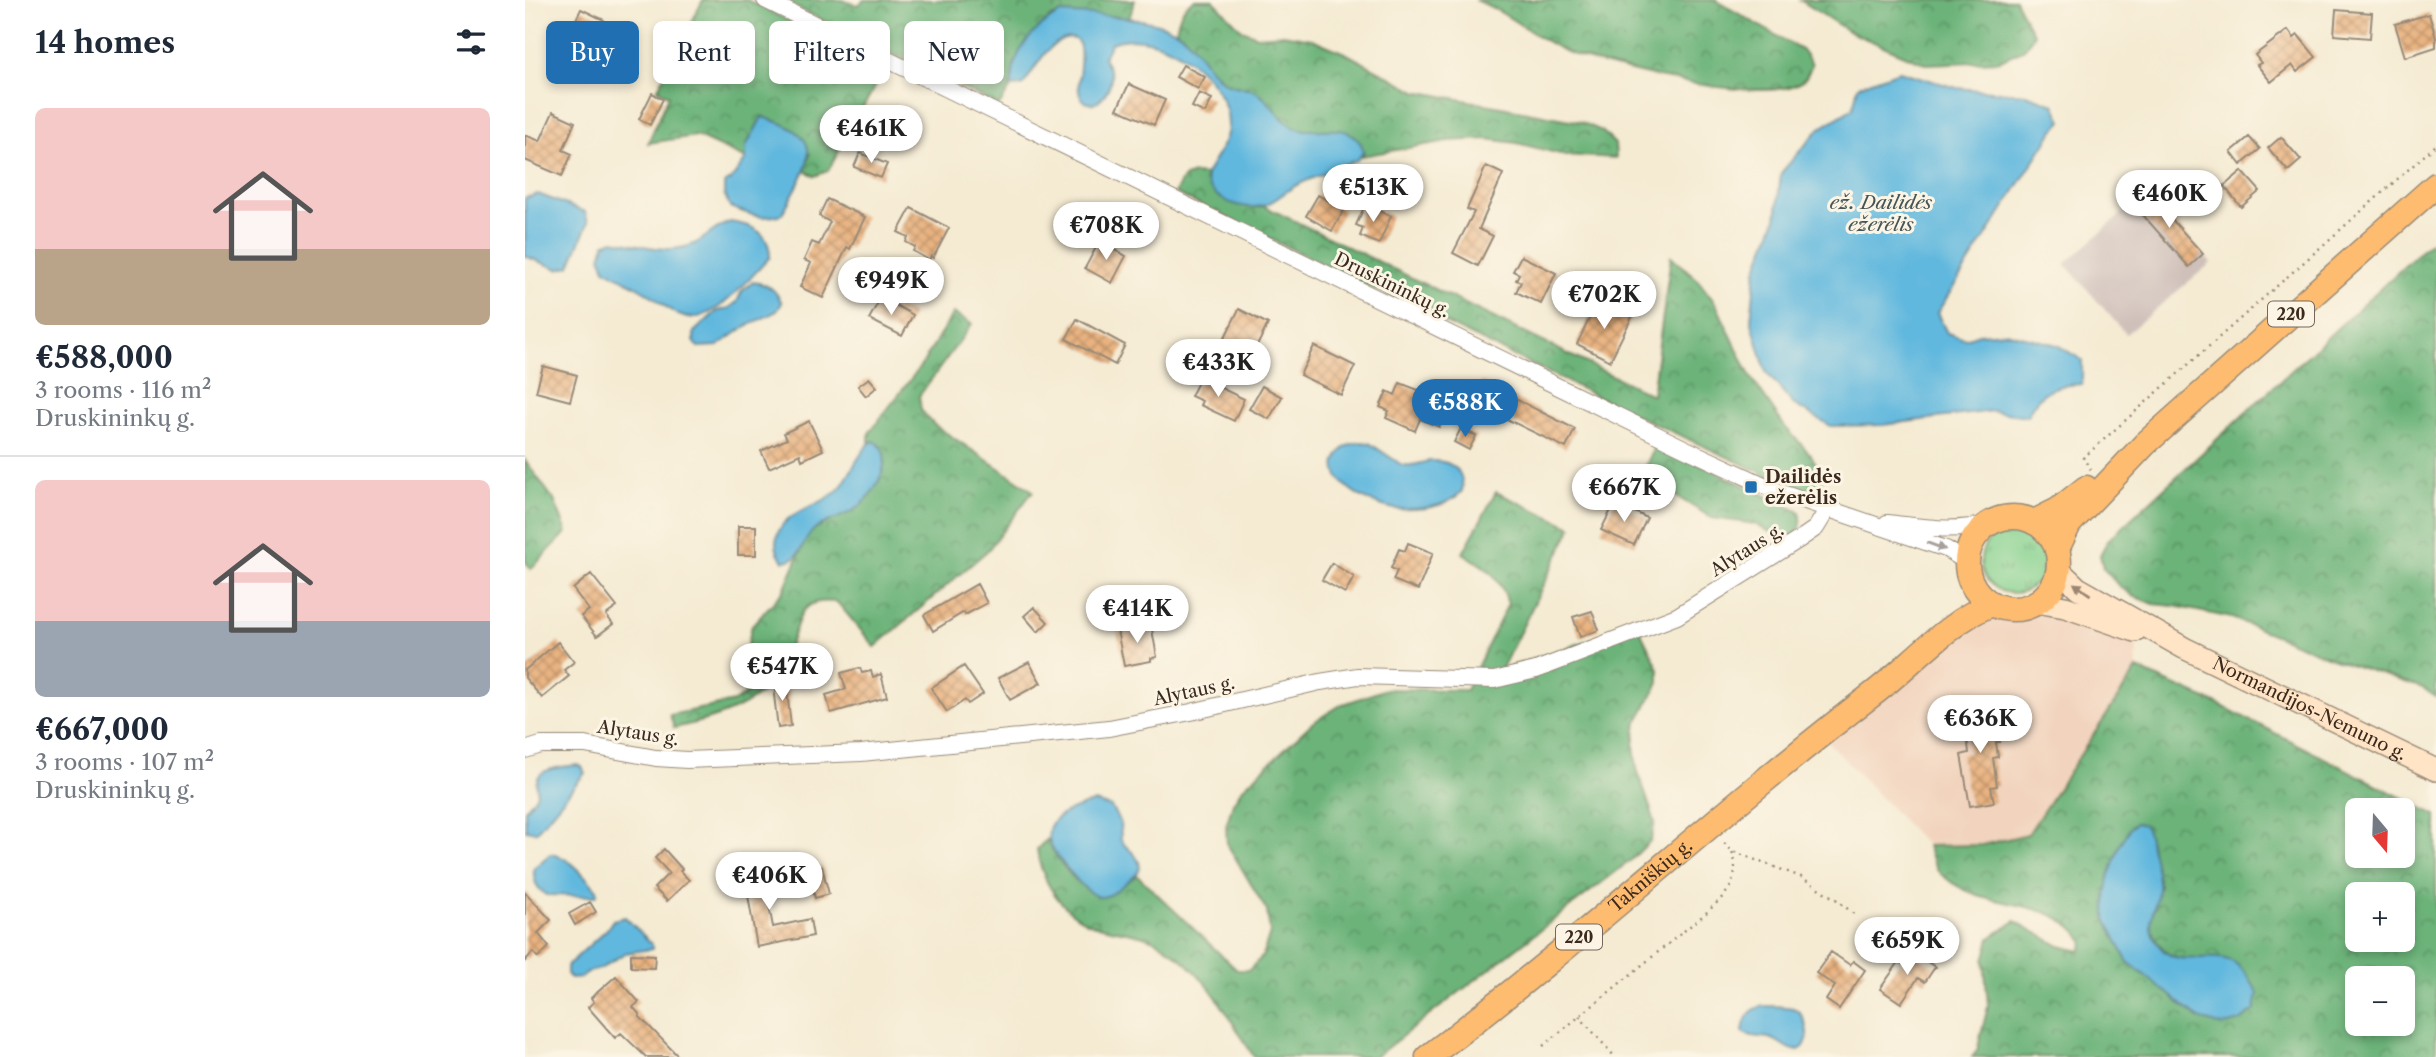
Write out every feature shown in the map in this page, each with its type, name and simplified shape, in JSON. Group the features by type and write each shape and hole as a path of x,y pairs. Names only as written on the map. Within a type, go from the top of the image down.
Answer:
{"main road":[{"name":"220","path":"2034,522 2058,510 2145,444 2436,186"},
{"name":"220","path":"2036,602 2051,589 2069,524 2145,444"},
{"path":"1990,523 2004,517 2019,517 2034,522 2048,533 2058,559"},
{"name":"220","path":"1805,746 1875,675 1957,606 1965,594 1970,546 1978,533 1990,523"},
{"name":"Normandijos-Nemuno g.","path":"2058,559 2078,589 2183,648 2436,770"},
{"path":"1968,570 1978,593 1992,604 2022,608 2036,602"},
{"name":"Normandijos-Nemuno g.","path":"2036,602 2065,607 2183,648"},
{"name":"220","path":"1805,746 1965,617 1992,604"},
{"name":"Takniškių g.","path":"1428,1057 1581,936 1805,746"}],"street":[{"name":"Druskininkų g.","path":"765,0 1674,443 1779,492 1857,519"},
{"name":"Alytaus g.","path":"525,750 541,745 585,745 656,758 687,760 861,753 1109,728 1358,676 1494,680 1515,676 1580,654 1677,616 1800,540 1816,527 1827,510"},
{"path":"1857,519 1949,530 1990,523"},
{"path":"1857,519 1946,550 1968,570"}],"path":[{"path":"2083,458 2436,145"},
{"path":"1709,828 1732,851 1801,877 1856,915"},
{"path":"1543,1046 1731,890 1736,865 1732,851"},
{"path":"1579,1016 1615,1057"}],"shaded area":[{"path":"2149,194 2211,263 2126,334 2065,264 2134,203 2136,205"},
{"path":"2052,611 2136,640 2137,669 2028,834 1982,845 1927,846 1826,740 1989,613 2028,615"}],"green space":[{"path":"703,0 747,0 790,21 769,21 769,84 876,84 828,171 815,176 805,171 810,154 762,117 746,146 746,159 696,136 648,143 669,95 657,90 660,84 755,84 755,21 692,21"},
{"path":"781,0 841,0 858,5 864,0 1135,0 1129,19 1061,13 1049,18 1016,60 1011,87 999,106 954,84 1004,84 1004,21 904,21 904,60 890,53 890,21 824,21"},
{"path":"1194,0 1213,0 1242,30 1258,36 1283,34 1312,39 1347,54 1416,91 1581,122 1602,131 1615,144 1616,158 1564,155 1517,143 1486,139 1448,141 1362,156 1364,151 1349,134 1334,129 1309,131 1293,127 1258,94 1229,84 1211,71 1176,30 1182,12"},
{"path":"1475,0 1715,0 1803,51 1812,64 1803,80 1778,89 1751,90 1683,82 1615,67 1567,52 1499,11"},
{"path":"1800,0 2015,0 2034,35 2023,50 1998,61 1926,64 1850,32"},
{"path":"1193,174 1206,175 1205,181 1253,208 1264,206 1652,395 1671,256 1697,279 1716,304 1750,376 1785,427 1811,455 1821,473 1821,483 1815,492 1808,494 1638,416 1175,193 1183,178"},
{"path":"2436,237 2436,697 2423,688 2337,660 2232,618 2154,604 2133,596 2119,586 2103,568 2100,555 2108,540"},
{"path":"953,313 972,324 919,396 921,410 933,424 1033,491 988,550 875,647 837,602 812,604 801,614 777,674 758,696 731,711 674,728 670,715 734,702 748,692 751,684 745,657 752,625 783,592 807,536 814,529 846,513 874,441 869,442 869,433 923,363"},
{"path":"1656,443 1800,512 1799,528 1787,541 1755,524 1712,518 1646,478 1645,468"},
{"path":"525,460 554,500 567,532 531,569 525,561"},
{"path":"1496,492 1572,527 1501,670 1637,624 1659,669 1659,683 1637,722 1634,745 1637,769 1655,822 1651,840 1631,860 1375,1057 1254,1057 1215,995 1178,956 1150,938 1092,924 1069,910 1051,889 1037,849 1047,839 1071,875 1087,888 1107,896 1137,875 1237,970 1249,970 1262,957 1270,933 1267,911 1227,844 1226,826 1233,803 1242,789 1312,723 1341,705 1386,689 1466,690 1508,604 1492,573 1463,553"},
{"path":"2007,529 2019,529 2036,538 2043,549 2043,573 2036,584 2019,593 2007,593 1995,588 1986,579 1981,567 1981,555 1986,543 1995,534"},
{"path":"2137,669 2220,705 2403,798 2345,798 2345,868 2415,868 2415,804 2436,815 2436,1057 1972,1057 1977,1051 1988,1006 1984,960 1990,938 2015,921 2060,946 2081,951 2084,941 2072,927 2057,917 1983,897 1950,881 1938,871 1927,846 1982,845 2028,834","holes":["2136,823 2145,826 2159,886 2149,922 2156,941 2168,954 2185,961 2200,958 2200,1019 2127,961 2106,919"]}],"water":[{"path":"1061,13 1132,19 1172,29 1194,46 1224,82 1255,91 1289,124 1308,130 1340,130 1350,133 1364,151 1357,160 1297,185 1265,205 1247,207 1228,202 1212,191 1206,175 1227,132 1225,107 1217,89 1204,73 1169,48 1149,41 1130,39 1111,43 1104,57 1111,74 1110,83 1105,95 1096,103 1086,102 1081,97 1080,50 1074,39 1065,39 1051,47 1022,86 1011,87 1015,63 1023,46 1041,26"},
{"name":"ež. Dailidės ežerėlis","path":"1899,71 1957,88 2026,94 2054,104 2062,121 1937,313 1947,333 1965,339 1979,334 2006,332 2057,345 2082,360 2082,384 2055,387 2042,394 2027,416 1992,411 1882,425 1831,426 1793,404 1766,372 1751,320 1756,270 1776,219 1781,173 1819,129 1853,108 1858,86"},
{"path":"762,117 799,133 806,143 808,155 800,181 782,214 769,217 756,216 730,207 724,193 724,184 731,180 746,159 746,146"},
{"path":"538,194 585,212 588,223 570,266 558,269 525,256 525,198"},
{"path":"730,222 758,231 767,241 770,257 719,307 696,317 684,317 675,313 647,292 605,269 601,257 605,243 613,240 676,249 696,243"},
{"path":"753,282 771,288 777,294 782,303 777,311 743,328 718,346 698,347 694,341 694,332 716,312 737,302 742,291"},
{"path":"874,441 881,447 884,464 882,474 866,500 855,509 816,528 799,553 784,561 776,548 776,542 784,522 840,488 865,448"},
{"path":"1361,442 1369,443 1402,465 1445,462 1459,472 1462,491 1456,497 1432,507 1397,509 1376,504 1353,491 1337,475 1335,465 1343,449"},
{"path":"577,765 582,767 585,773 536,832 526,830 525,810 536,796 539,776 554,768"},
{"path":"1095,802 1111,807 1120,822 1121,840 1140,866 1134,876 1104,897 1092,894 1080,884 1059,859 1048,836 1050,827 1064,813"},
{"path":"2136,823 2145,825 2156,869 2158,891 2151,926 2156,941 2163,950 2179,958 2215,957 2236,964 2258,993 2255,1010 2240,1021 2223,1026 2200,1019 2127,961 2106,919 2106,898 2109,876 2120,845"},
{"path":"550,854 565,859 577,868 598,891 596,896 546,895 535,880 534,868"},
{"path":"625,917 652,944 652,949 625,953 600,969 571,979 567,974 567,966 607,929 613,920"},
{"path":"1764,1006 1790,1007 1798,1011 1807,1032 1805,1045 1801,1049 1794,1050 1773,1039 1743,1032 1749,1014"}],"building":[{"path":"581,9 604,20 604,21 575,21"},
{"path":"2336,10 2372,13 2370,38 2334,35"},
{"path":"2429,14 2436,47 2405,57 2395,24"},
{"path":"2288,30 2294,38 2298,35 2316,57 2297,72 2292,65 2271,82 2257,65 2261,63 2255,55"},
{"path":"1183,65 1205,77 1198,89 1176,77"},
{"path":"1129,84 1165,100 1154,125 1117,109"},
{"path":"652,93 663,99 650,125 639,119"},
{"path":"1199,93 1212,99 1205,113 1192,107"},
{"path":"553,112 575,122 563,150 572,154 562,176 525,160 525,135 540,141"},
{"path":"2249,137 2260,149 2241,165 2231,152"},
{"path":"2281,137 2301,160 2288,171 2268,148"},
{"path":"860,153 887,164 881,178 854,167"},
{"path":"1486,166 1503,174 1479,229 1493,236 1478,266 1453,253 1474,212 1467,209"},
{"path":"2242,171 2260,191 2241,207 2224,186"},
{"path":"2203,174 2212,185 2195,198 2186,187"},
{"path":"2149,194 2203,254 2189,267 2135,206"},
{"path":"1318,195 1344,210 1332,231 1306,216"},
{"path":"827,199 865,217 850,249 847,247 823,298 800,287 811,263 804,260 812,242 819,245 830,222 819,216"},
{"path":"1365,205 1391,216 1379,244 1360,236 1363,228 1356,225"},
{"path":"911,208 949,228 933,258 931,256 929,260 913,251 915,247 906,242 908,237 898,232"},
{"path":"1099,242 1126,256 1112,283 1085,268"},
{"path":"1521,256 1556,273 1541,304 1516,292 1521,282 1516,280 1519,274 1513,271"},
{"path":"881,297 913,315 902,336 869,319"},
{"path":"1598,301 1632,317 1610,361 1577,344"},
{"path":"1239,309 1268,324 1253,354 1224,339"},
{"path":"1077,319 1125,345 1115,365 1066,339"},
{"path":"1314,346 1355,366 1341,395 1300,375"},
{"path":"543,366 577,375 570,401 536,392"},
{"path":"869,378 877,387 866,396 858,386"},
{"path":"1200,378 1244,399 1234,421 1200,405 1202,401 1191,396"},
{"path":"1482,382 1575,429 1566,448 1472,402"},
{"path":"1400,383 1450,402 1439,427 1420,419 1415,431 1386,418 1389,411 1380,407 1387,391 1395,395"},
{"path":"1262,386 1282,397 1269,419 1249,409"},
{"path":"809,421 823,450 802,460 800,454 769,468 761,451 787,439 784,433"},
{"path":"1461,428 1476,436 1469,450 1454,442"},
{"path":"1615,502 1647,518 1634,545 1601,530"},
{"path":"738,526 756,526 756,555 738,555"},
{"path":"1408,543 1433,553 1418,590 1393,580 1397,571 1391,568 1399,549 1405,551"},
{"path":"1332,563 1354,577 1345,593 1322,580"},
{"path":"591,574 617,607 606,615 613,624 597,636 581,616 589,610 573,589"},
{"path":"977,584 987,603 965,615 964,612 933,631 924,615"},
{"path":"1034,607 1048,622 1038,632 1024,616"},
{"path":"1592,611 1599,630 1580,637 1573,617"},
{"path":"1151,624 1157,657 1151,658 1151,661 1124,666 1117,630"},
{"path":"558,642 574,662 564,670 569,676 542,698 525,678 525,670"},
{"path":"1029,662 1041,683 1010,700 998,678"},
{"path":"784,665 791,726 778,728 774,695"},
{"path":"964,666 983,694 968,704 965,700 947,712 931,688"},
{"path":"860,668 862,673 871,671 873,677 881,674 887,697 831,713 826,695 846,689 841,673"},
{"path":"1990,705 1993,723 1997,722 2000,742 1996,742 1998,757 1993,758 1997,786 1991,787 1994,802 1970,806 1961,755 1969,753 1964,709"},
{"path":"664,849 689,880 667,901 654,888 669,873 655,858"},
{"path":"761,864 765,883 774,881 776,894 767,896 773,927 810,919 813,936 757,947 743,867"},
{"path":"822,867 829,894 815,898 807,870"},
{"path":"525,892 551,920 538,933 549,947 538,958 533,952 525,961"},
{"path":"590,902 596,912 575,925 569,914"},
{"path":"1831,952 1850,965 1853,961 1865,970 1839,1009 1826,1000 1835,986 1816,973"},
{"path":"1913,952 1935,967 1925,982 1918,978 1901,1003 1880,989 1899,962 1904,965"},
{"path":"631,954 655,955 654,968 631,967"},
{"path":"616,976 639,1002 633,1007 639,1016 679,1057 646,1057 621,1033 615,1038 588,1007 594,1002 591,998"}],"place":[{"name":"Dailidės ežerėlis","path":"1751,487"}]}
